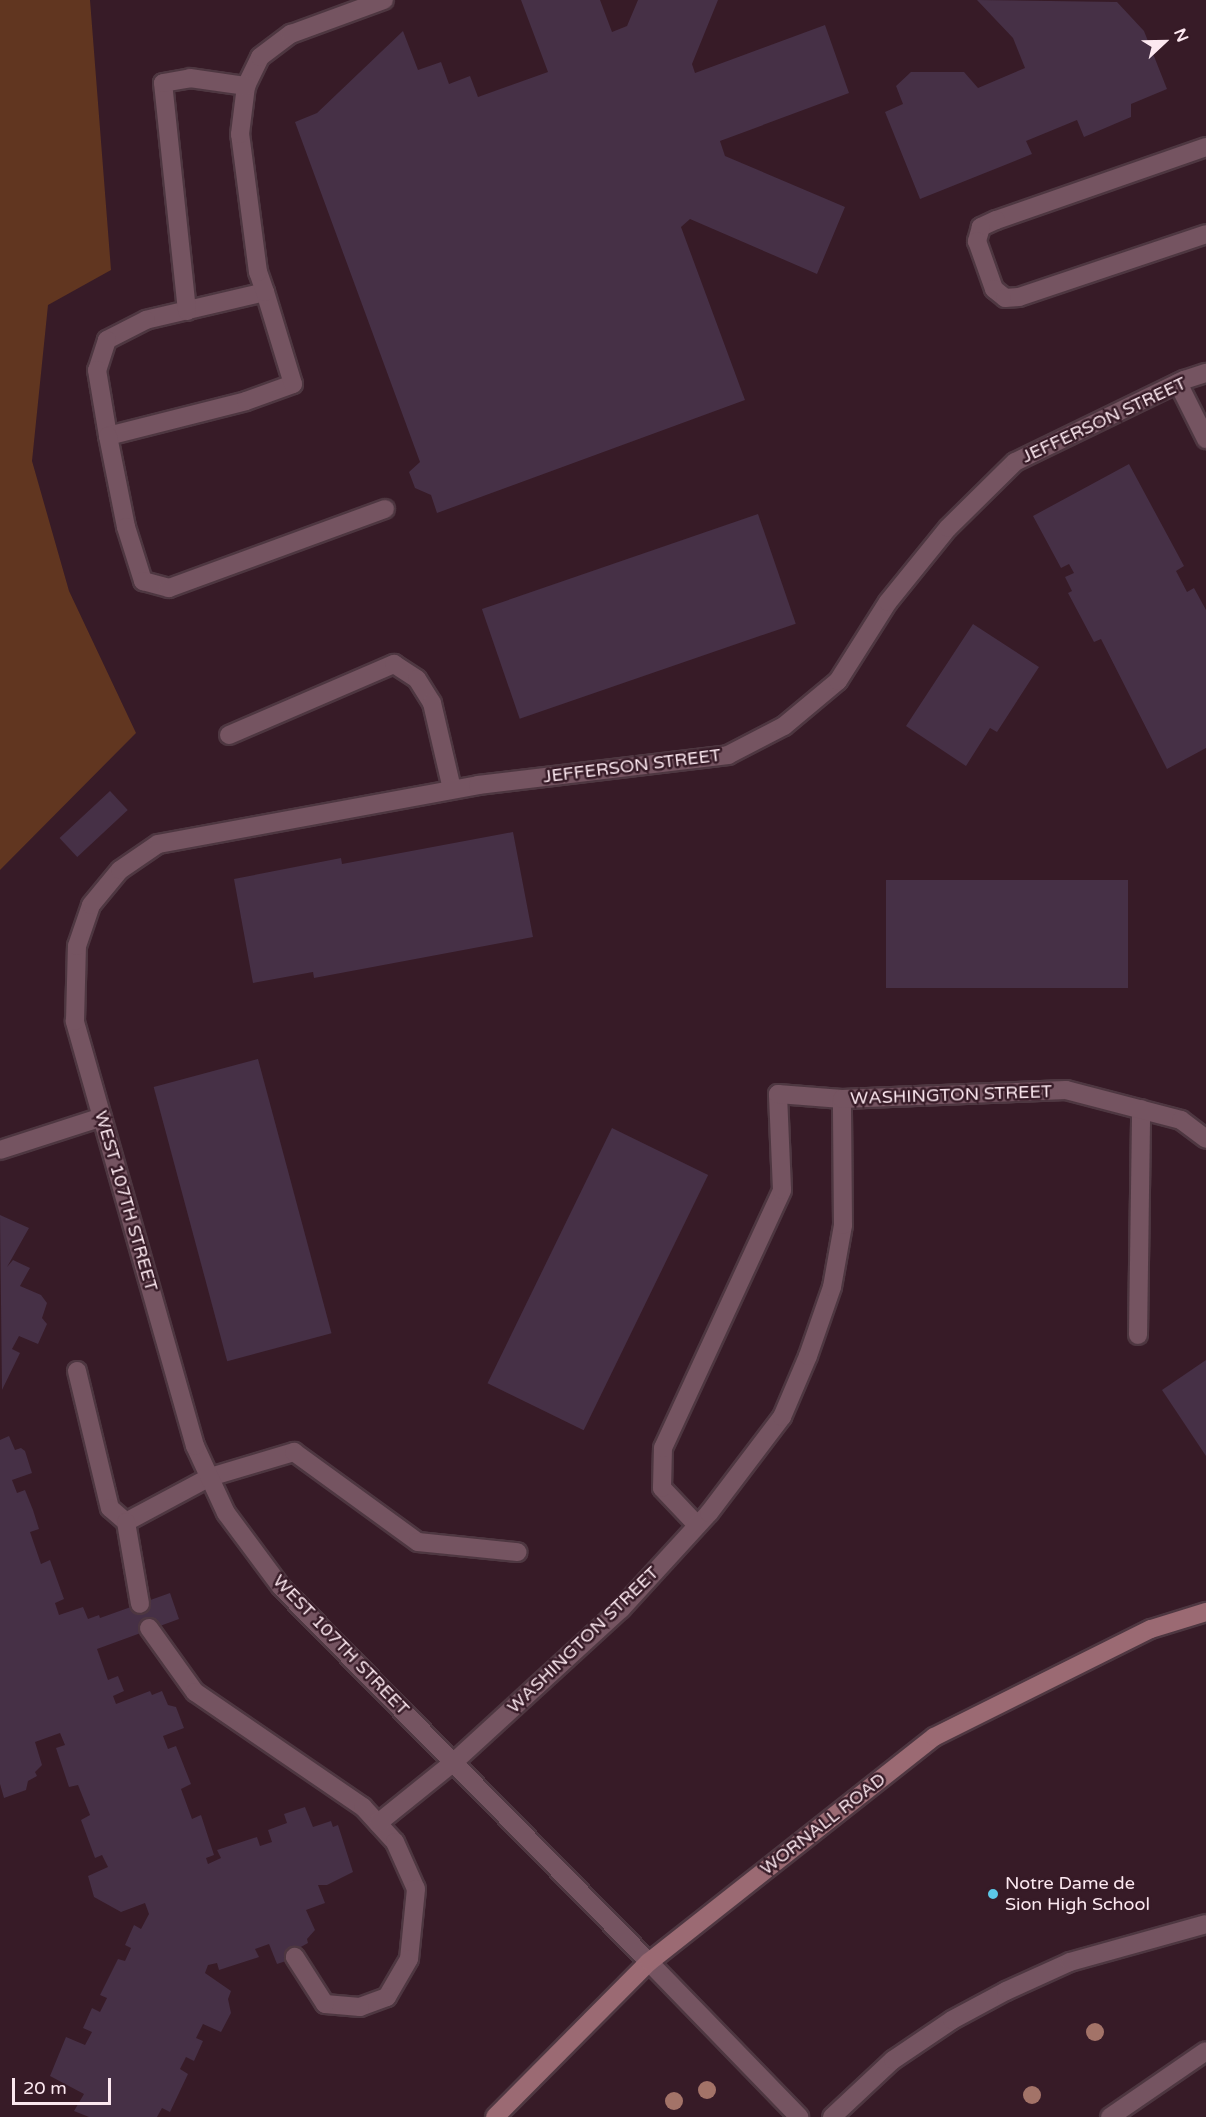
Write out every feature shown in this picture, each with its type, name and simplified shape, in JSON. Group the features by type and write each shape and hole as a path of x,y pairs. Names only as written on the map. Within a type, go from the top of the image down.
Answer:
{"main road":[{"name":"WORNALL ROAD","path":"495,2117 649,1962 934,1737 1151,1629 1206,1612"}],"street":[{"path":"108,436 246,401 293,384 258,272 240,134 246,86 260,57 291,34 384,0"},
{"path":"187,311 163,83 190,78 246,86"},
{"path":"1206,147 996,220 981,227 977,241 994,289 1005,298 1018,297 1206,234"},
{"path":"265,292 146,320 107,340 97,370 126,527 143,581 169,588 385,510"},
{"name":"JEFFERSON STREET","path":"76,946 91,906 120,870 158,844 452,789 728,755 784,726 838,681 888,602 948,528 1015,462 1178,383 1206,374"},
{"path":"1178,383 1206,439"},
{"path":"229,735 394,664 417,679 432,703 452,789"},
{"name":"WEST 107TH STREET","path":"76,946 75,1021 195,1446 226,1513 281,1587 455,1761 799,2117"},
{"name":"WASHINGTON STREET","path":"378,1823 455,1761 621,1609 698,1525 782,1417 829,1297 843,1225 842,1099 1066,1090 1181,1120 1206,1139"},
{"path":"698,1525 662,1488 663,1448 782,1190 778,1094 842,1099"},
{"path":"1138,1335 1141,1109"},
{"path":"0,1150 102,1117"},
{"path":"77,1371 111,1508 126,1522 140,1604"},
{"path":"126,1522 210,1477 294,1452 418,1542 517,1552"},
{"path":"149,1628 195,1692 363,1807 395,1842 416,1889 410,1959 387,1997 360,2007 326,2004 295,1957"},
{"path":"832,2117 893,2060 952,2020 1006,1991 1070,1962 1206,1924"},
{"path":"1110,2117 1206,2051"}],"shaded area":[{"path":"0,0 90,0 111,270 48,305 32,461 69,591 136,733 0,870"}],"building":[{"path":"521,0 600,0 612,32 627,26 638,0 718,0 692,64 695,73 825,25 849,93 720,141 725,156 845,207 817,274 690,219 681,227 745,400 437,513 431,495 415,488 409,472 420,462 295,122 317,113 403,31 418,70 441,62 449,84 470,76 478,97 548,72"},
{"path":"977,0 1117,2 1144,31 1167,89 1131,104 1131,117 1084,137 1077,120 1026,141 1032,154 920,199 885,112 903,104 896,86 911,72 964,72 978,88 1025,68 1013,38"},
{"path":"1129,464 1184,566 1176,571 1187,592 1194,588 1206,610 1206,748 1167,769 1101,639 1094,642 1068,593 1072,591 1065,577 1074,573 1069,564 1061,568 1033,516"},
{"path":"758,514 796,624 520,719 482,609"},
{"path":"973,624 1039,667 997,732 990,728 966,766 906,726"},
{"path":"110,791 128,810 77,857 60,838"},
{"path":"513,832 533,937 314,978 313,972 253,983 234,879 341,858 342,864"},
{"path":"886,880 1128,880 1128,988 886,988"},
{"path":"258,1059 332,1333 227,1361 154,1087"},
{"path":"612,1128 708,1175 584,1430 488,1383"},
{"path":"0,1215 29,1228 7,1267 13,1260 30,1268 20,1286 41,1295 47,1303 42,1318 47,1324 38,1344 19,1336 12,1349 20,1353 2,1390"},
{"path":"1206,1360 1206,1456 1162,1390"},
{"path":"9,1436 15,1450 21,1448 25,1451 32,1473 12,1480 17,1493 25,1490 39,1529 30,1532 41,1564 50,1560 64,1599 55,1603 59,1615 83,1607 88,1619 99,1615 100,1618 170,1593 179,1619 97,1649 108,1680 118,1676 124,1691 113,1696 116,1704 150,1691 152,1695 162,1691 168,1705 176,1707 184,1728 163,1736 168,1749 176,1746 191,1784 181,1789 192,1819 201,1815 214,1855 206,1858 208,1864 221,1858 217,1850 257,1837 260,1846 272,1842 268,1830 287,1823 284,1814 305,1807 313,1827 331,1821 333,1827 338,1825 353,1872 327,1885 318,1885 325,1903 306,1910 315,1930 307,1939 308,1943 299,1948 298,1957 277,1964 269,1944 255,1949 259,1957 219,1970 217,1963 208,1965 205,1973 231,1991 228,1999 231,2013 221,2032 203,2024 196,2038 203,2041 194,2061 186,2057 180,2069 188,2074 170,2112 162,2108 157,2117 89,2117 74,2111 84,2094 50,2076 66,2037 85,2045 92,2032 83,2028 92,2008 100,2012 107,1998 100,1995 118,1959 125,1961 131,1948 125,1945 134,1925 141,1929 149,1914 145,1903 121,1912 94,1897 88,1876 108,1867 102,1855 95,1858 81,1820 90,1815 78,1785 69,1787 56,1748 65,1745 60,1733 35,1742 42,1765 35,1772 37,1776 28,1781 26,1790 4,1798 0,1784 0,1440"}],"place":[{"name":"Notre Dame de Sion High School","path":"993,1894"}]}
